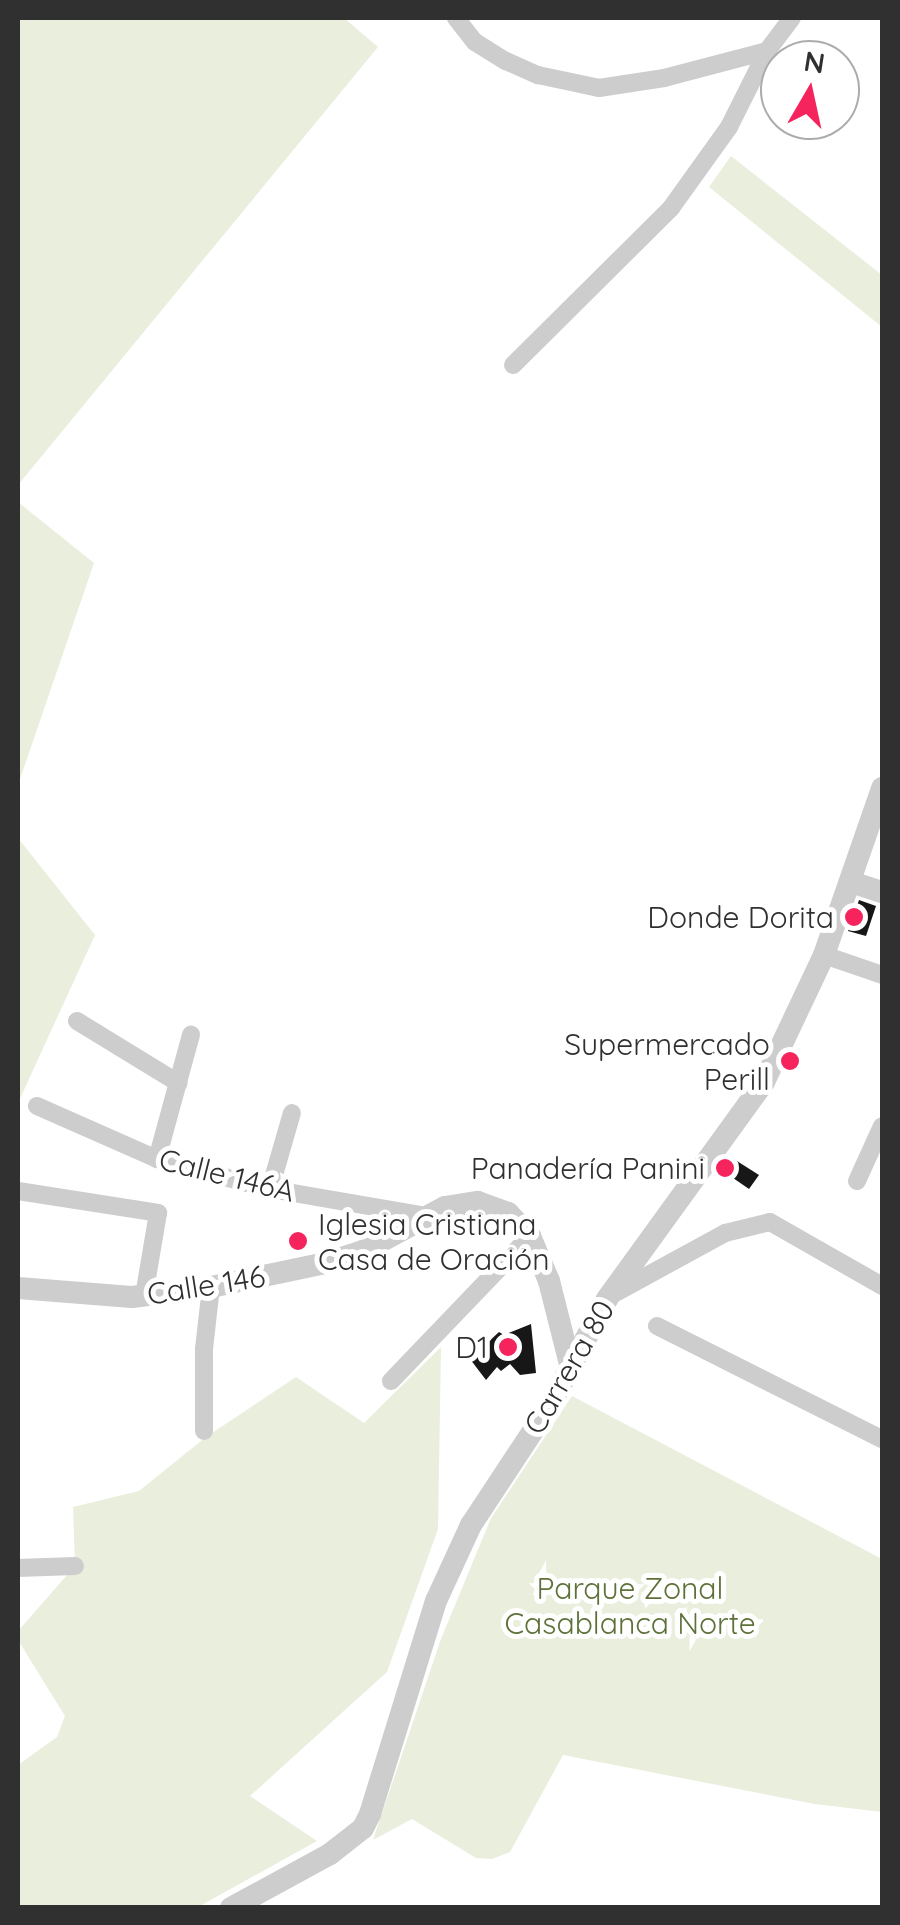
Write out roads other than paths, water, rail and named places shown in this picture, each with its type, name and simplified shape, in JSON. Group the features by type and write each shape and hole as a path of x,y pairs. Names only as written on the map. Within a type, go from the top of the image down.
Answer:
{"street":[{"path":"456,18 475,42 506,61 538,75 598,88 664,78 760,53"},
{"path":"775,40 792,18"},
{"path":"513,366 671,208 729,127 760,65"},
{"name":"Carrera 80","path":"231,1908 330,1854 362,1828 378,1797 436,1602 458,1550 488,1496 572,1368 607,1299 764,1082 824,955 882,788"},
{"path":"851,882 882,892"},
{"path":"824,955 882,975"},
{"path":"76,1021 178,1084"},
{"path":"157,1158 190,1035"},
{"name":"Calle 146A","path":"37,1106 157,1158 270,1188 426,1216"},
{"path":"270,1188 292,1113"},
{"path":"857,1181 882,1126"},
{"path":"18,1191 158,1213 144,1296"},
{"name":"Calle 146","path":"18,1288 144,1296 212,1288 345,1257 445,1207 478,1202 508,1213 530,1236"},
{"path":"607,1299 642,1276 756,1222 785,1228 882,1286"},
{"path":"392,1381 530,1236 549,1281 572,1368"},
{"path":"204,1431 204,1349 212,1288"},
{"path":"657,1326 878,1437 882,1415"},
{"path":"18,1568 76,1566"}],"place":[{"name":"Donde Dorita","path":"854,917"},
{"name":"Supermercado Perill","path":"790,1061"},
{"name":"Panadería Panini","path":"725,1168"},
{"name":"Iglesia Cristiana Casa de Oración","path":"298,1241"},
{"name":"D1","path":"508,1347"}],"park label":[{"name":"Parque Zonal Casablanca Norte","path":"630,1605"}]}
